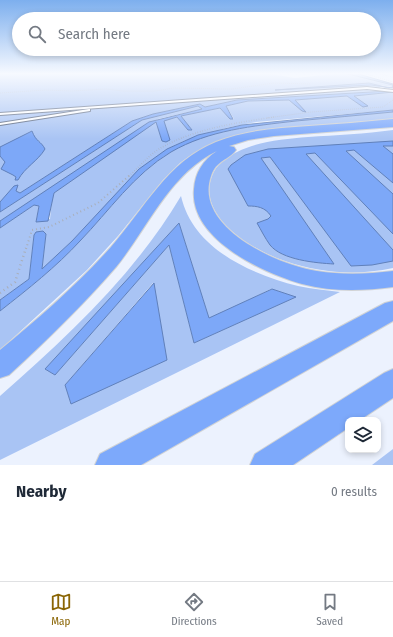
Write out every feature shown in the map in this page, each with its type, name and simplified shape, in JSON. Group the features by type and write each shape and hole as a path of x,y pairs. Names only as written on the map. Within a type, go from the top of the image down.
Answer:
{"highway":[{"path":"0,366 64,308 92,280 135,230 179,172 199,156 224,144 264,134 393,123"},
{"path":"393,127 286,136 241,144 215,159 204,172 200,186 201,201 210,218 224,236 263,262 292,273 317,279 371,282 393,278"},
{"path":"110,465 393,310"},
{"path":"266,465 393,382"}],"lane":[{"path":"0,114 265,95"},
{"path":"0,124 24,122 123,104"}],"shaded area":[{"path":"0,95 332,95 237,100 205,107 200,104 153,114 132,121 20,193 16,191 0,202"},
{"path":"393,95 393,110 256,122 226,128 184,141 167,149 42,270 46,234 34,235 29,279 0,300 0,228 34,205 39,205 36,221 50,219 54,193 152,123 157,122 162,141 164,120 177,117 188,130 192,130 181,116 220,108 230,119 234,119 226,106 248,101 289,100 302,111 306,112 294,100 347,96 363,107 354,96"},
{"path":"198,106 202,109 158,119 0,221 0,212 142,120"},
{"path":"393,112 393,120 218,141 191,155 180,163 163,180 118,236 87,270 0,350 0,311 52,269 71,251 122,194 145,171 171,152 216,134 248,127"},
{"path":"393,130 393,268 366,272 339,272 325,271 285,261 272,256 244,241 220,218 212,205 209,191 214,172 225,159 245,148 281,140"},
{"path":"181,196 188,215 198,231 211,245 226,256 243,266 280,281 303,287 340,292 0,460 0,396 50,351 98,303 143,252 163,225","holes":["179,223 209,319 271,289 295,297 194,343 169,245 55,375 46,369","154,283 71,404 65,385"]},
{"path":"393,449 393,465 372,465"}],"water":[{"path":"326,95 367,95 354,96 368,106 363,107 347,96 295,100 306,112 302,111 289,100 248,101 226,106 233,119 230,119 220,108 181,116 192,130 188,130 177,117 164,121 170,140 166,142 162,141 156,122 54,193 48,221 36,222 39,206 34,205 0,228 0,221 149,122 202,109 198,106 142,120 0,212 0,202 14,186 18,185 16,191 20,193 132,121 153,114 200,104 205,107 237,100"},
{"path":"393,110 393,112 296,121 232,130 201,139 171,152 145,171 122,194 71,251 52,269 0,311 0,300 29,279 34,235 36,232 43,231 46,234 42,269 72,241 139,169 167,149 198,135 242,125"},
{"path":"32,131 45,149 24,171 18,180 15,180 16,177 1,169 5,162 0,156 0,147"},
{"path":"393,141 393,146 383,146 393,154 393,183 354,150 346,151 393,194 393,234 315,153 306,154 393,250 393,261 372,265 351,266 270,157 261,158 334,264 300,260 275,250 268,242 257,223 268,219 271,216 261,208 248,206 228,169 245,155 268,149"},
{"path":"179,223 209,318 272,289 296,297 194,343 169,245 55,375 45,369"},
{"path":"154,283 167,360 71,404 65,385"}]}
